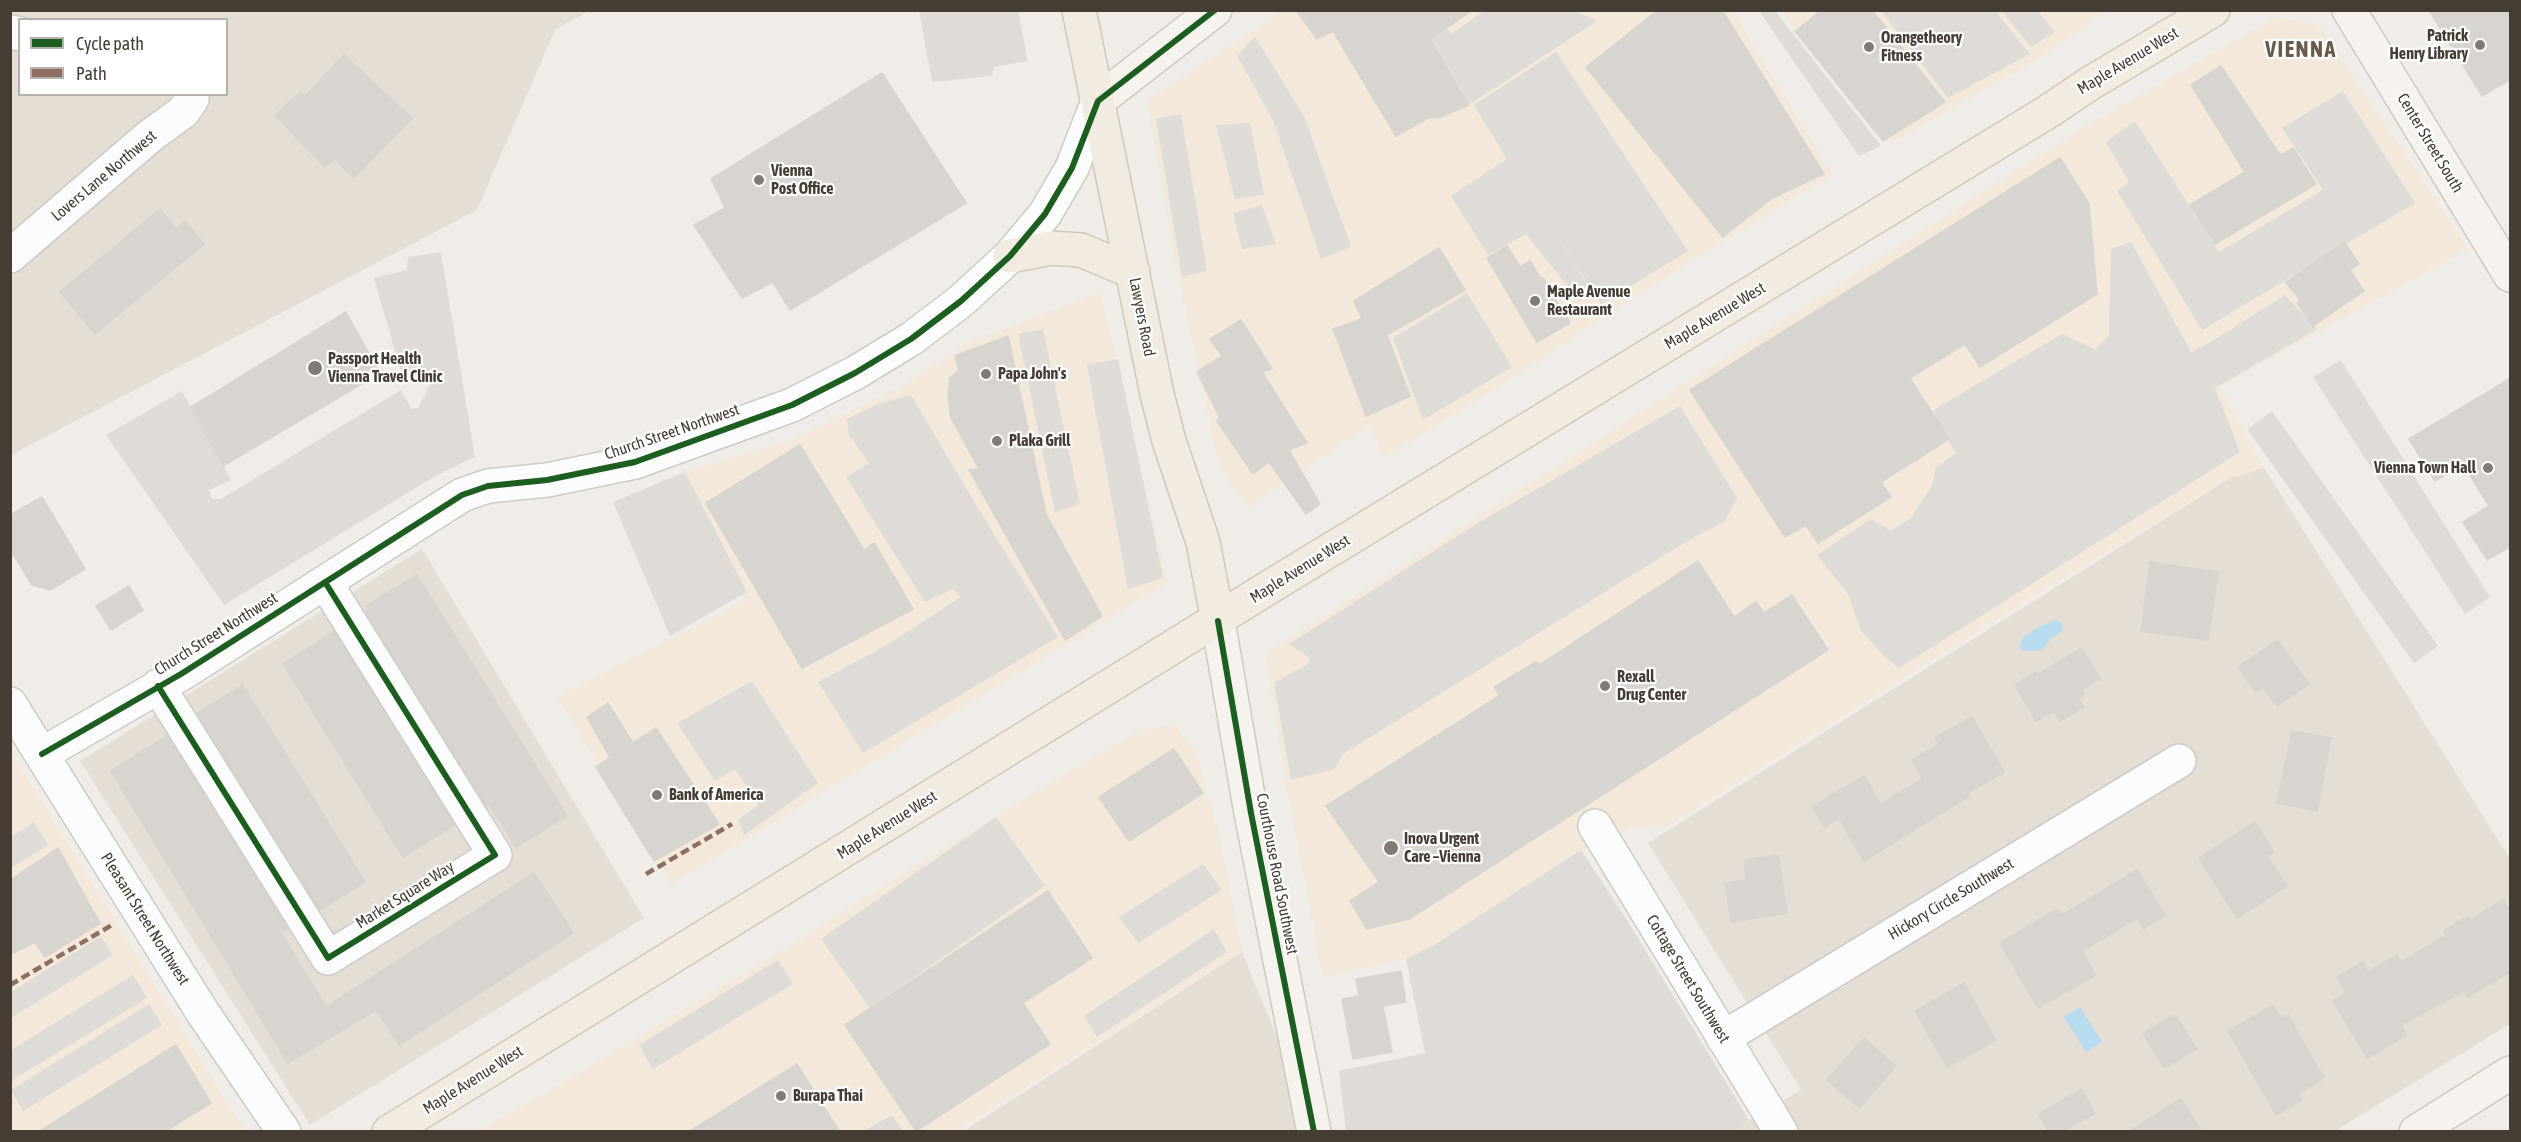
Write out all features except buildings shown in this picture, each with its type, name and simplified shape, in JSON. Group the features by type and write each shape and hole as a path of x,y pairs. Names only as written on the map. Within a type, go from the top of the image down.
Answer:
{"main road":[{"name":"Lawyers Road","path":"1079,10 1157,394 1169,441 1203,542 1218,621"},
{"name":"Maple Avenue West","path":"389,1131 2212,10"},
{"path":"1010,256 1051,248 1082,250 1133,272"}],"street":[{"path":"1098,101 1215,10"},
{"name":"Center Street South","path":"2349,10 2511,275"},
{"name":"Lovers Lane Northwest","path":"10,255 150,136 183,112 191,96"},
{"name":"Church Street Northwest","path":"42,754 158,686 462,495 488,486 565,477 635,462 792,405 855,373 910,339 961,301 1010,256 1045,214 1072,168 1098,101"},
{"name":"Market Square Way","path":"158,686 328,958 495,855 325,582"},
{"name":"Courthouse Road Southwest","path":"1218,621 1251,813 1314,1131"},
{"name":"Pleasant Street Northwest","path":"10,704 203,1013 284,1131"},
{"name":"Hickory Circle Southwest","path":"1723,1038 2179,761"},
{"name":"Cottage Street Southwest","path":"1595,826 1781,1131"},
{"path":"2416,1131 2511,1074"}],"shaded area":[{"path":"11,11 589,11 555,30 477,210 11,455"},
{"path":"919,11 1018,11 1028,61 994,67 992,76 932,82"},
{"path":"1278,11 1733,11 1832,174 1605,315 1541,360 1384,458 1370,425 1248,507 1227,478 1216,452 1179,280 1147,101 1263,25"},
{"path":"1415,11 1436,11 1451,34 1484,11 1575,11 1597,21 1470,104"},
{"path":"1759,11 1775,11 1881,146 1859,156"},
{"path":"1781,11 2107,11 2038,59 1888,145"},
{"path":"1881,11 1995,11 2030,54 1948,98"},
{"path":"2002,11 2038,11 2055,32 2031,47"},
{"path":"2276,17 2318,25 2468,249 2220,386 2264,468 2230,478 2024,602 1668,826 1630,827 1581,850 1434,945 1406,959 1323,977 1286,783 1266,659 1270,651 2076,132"},
{"path":"1255,37 1304,116 1351,247 1321,259 1273,120 1237,56"},
{"path":"1556,52 1688,251 1601,304 1557,236 1590,289 1580,302 1526,234 1488,255 1451,196 1507,159 1474,105"},
{"path":"2343,91 2415,203 2202,330 2117,191 2129,182 2106,142 2135,121 2219,252 2323,190 2282,128"},
{"path":"1181,114 1207,271 1182,277 1156,119"},
{"path":"1250,123 1264,195 1235,199 1216,125"},
{"path":"1262,205 1276,244 1242,249 1233,213"},
{"path":"2131,242 2191,352 2211,342 2285,295 2317,329 2215,388 2240,452 1899,668 1888,660 1861,631 1848,594 1817,555 1871,519 1891,531 1911,518 1932,486 1936,468 1956,453 1934,418 1935,409 2062,334 2095,349 2109,335 2111,249"},
{"path":"441,252 475,457 437,475 224,605 106,435 182,391 231,480 209,490 212,499 221,499 401,390 412,409 418,408 431,383 428,378 404,382 374,278 407,270 408,257"},
{"path":"1101,292 1167,583 670,885 557,697 746,599 685,472 791,440 908,383 972,341"},
{"path":"1467,293 1512,367 1423,420 1393,338"},
{"path":"1043,329 1080,504 1055,512 1018,334"},
{"path":"1118,359 1163,578 1128,589 1087,365"},
{"path":"2341,360 2490,597 2465,614 2313,377"},
{"path":"911,395 1058,637 863,753 818,682 885,646 961,597 953,589 925,602 846,477 869,463 849,435 847,419 878,404"},
{"path":"1680,406 1737,498 1724,522 1689,540 1343,754 1335,769 1291,780 1274,683 1308,664 1310,658 1289,644 1473,526"},
{"path":"2272,411 2438,646 2414,663 2247,429"},
{"path":"2264,468 2510,859 2510,1024 2335,1131 1731,1131 1801,1090 1648,843 2230,478"},
{"path":"685,472 747,592 670,636 613,502"},
{"path":"422,549 644,918 310,1125 80,761"},
{"path":"752,681 818,783 744,835 738,820 758,805 735,769 715,781 677,723"},
{"path":"1175,725 1198,756 1221,843 1242,952 956,1131 477,1132 786,948 1025,798 1140,730"},
{"path":"11,752 245,1131 11,1131"},
{"path":"996,817 1045,886 870,1008 821,939"},
{"path":"34,822 48,845 11,868 11,837"},
{"path":"1581,850 1627,920 1749,1120 1731,1132 1346,1131 1339,1071 1425,1053 1406,959 1434,945"},
{"path":"1203,864 1222,890 1138,943 1119,917"},
{"path":"1214,929 1227,952 1097,1037 1084,1016"},
{"path":"101,936 113,955 11,1018 11,992"},
{"path":"1242,952 1282,1050 1296,1131 962,1132"},
{"path":"778,960 793,984 653,1069 639,1045"},
{"path":"133,975 147,998 11,1081 11,1050"},
{"path":"149,1004 162,1025 23,1111 11,1090"},
{"path":"892,1115 903,1131 864,1131"}],"water":[{"path":"2055,620 2062,624 2063,630 2050,639 2042,650 2023,651 2020,647 2022,639 2035,629"},
{"path":"2080,1007 2102,1042 2086,1052 2064,1017"}],"marked path":[{"path":"646,874 732,824"},
{"path":"10,985 112,925"}],"cycle path":[{"path":"42,754 181,674 462,495 488,486 547,480 635,462 792,405 855,373 911,339 961,301 1010,256 1045,214 1072,168 1098,101 1215,10"},
{"path":"158,686 328,958 495,855 325,582"},
{"path":"1218,621 1251,813 1314,1132"}],"place":[{"name":"Patrick Henry Library","path":"2480,45"},
{"name":"Orangetheory Fitness","path":"1869,47"},
{"name":"Vienna Post Office","path":"759,180"},
{"name":"Maple Avenue Restaurant","path":"1535,301"},
{"name":"Passport Health Vienna Travel Clinic","path":"315,368"},
{"name":"Papa John's","path":"986,374"},
{"name":"Plaka Grill","path":"997,441"},
{"name":"Vienna Town Hall","path":"2488,468"},
{"name":"Rexall Drug Center","path":"1605,686"},
{"name":"Bank of America","path":"657,795"},
{"name":"Inova Urgent Care –Vienna","path":"1391,848"},
{"name":"Burapa Thai","path":"781,1096"}],"district":[{"name":"VIENNA","path":"2301,50"}]}
